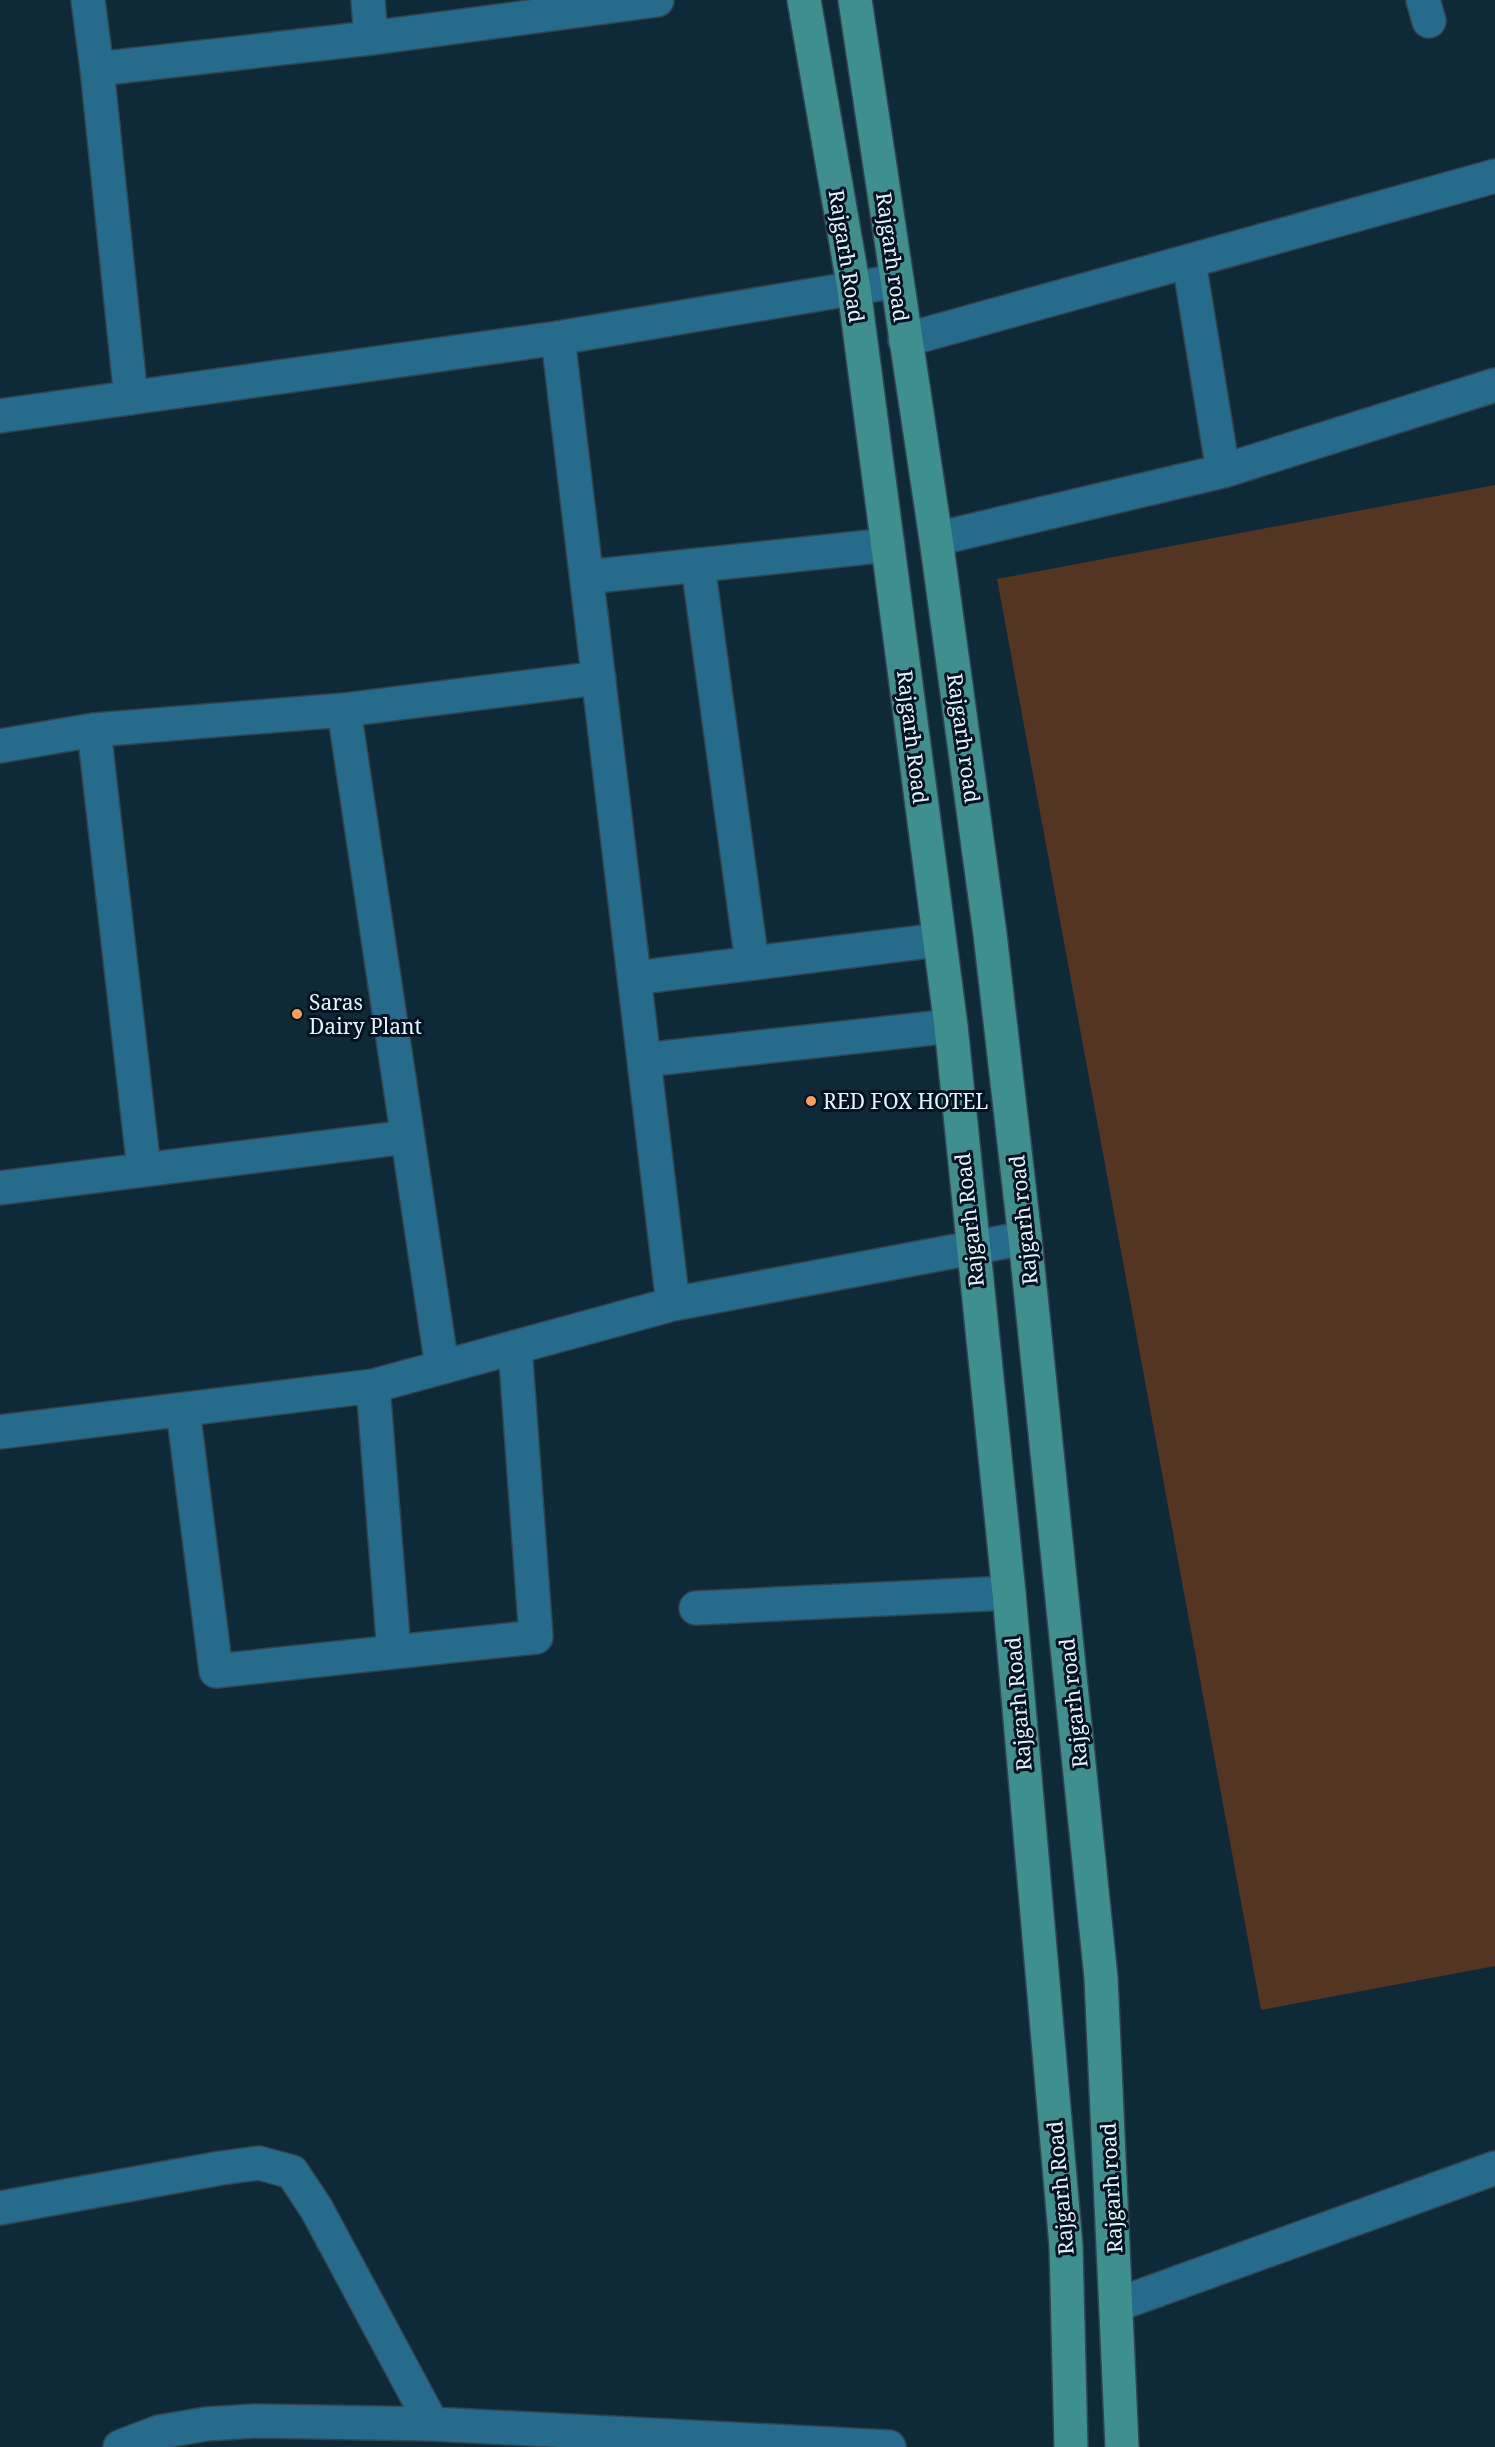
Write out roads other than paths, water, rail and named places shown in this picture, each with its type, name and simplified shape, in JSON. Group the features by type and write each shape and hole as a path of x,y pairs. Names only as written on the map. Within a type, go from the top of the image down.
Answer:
{"main road":[{"name":"Rajgarh Road","path":"804,0 854,289 951,1026 1009,1593 1066,2246 1071,2447"},
{"name":"Rajgarh road","path":"855,0 936,539 993,956 1025,1238 1101,1978 1122,2447"}],"street":[{"path":"88,0 131,399"},
{"path":"368,0 371,38"},
{"path":"97,69 371,38 657,0"},
{"path":"905,340 1495,176"},
{"path":"1189,262 1223,471"},
{"path":"0,416 558,338 897,281"},
{"path":"558,338 673,1304"},
{"path":"936,539 1223,471 1495,385"},
{"path":"587,577 888,545"},
{"path":"698,566 752,963"},
{"path":"0,746 94,730 344,710 599,678"},
{"path":"344,710 442,1367"},
{"path":"94,730 144,1169"},
{"path":"634,978 938,940"},
{"path":"644,1060 951,1026"},
{"path":"0,1188 407,1137"},
{"path":"0,1432 373,1386 673,1304 1025,1238"},
{"path":"183,1410 216,1671 536,1637 515,1347"},
{"path":"373,1386 394,1652"},
{"path":"696,1608 1009,1593"},
{"path":"0,2208 231,2166 259,2163 292,2172 316,2208 432,2424"},
{"path":"1116,2305 1495,2168"},
{"path":"120,2447 159,2432 206,2424 256,2421 432,2424 889,2447"}],"place":[{"name":"Saras Dairy Plant","path":"297,1014"},
{"name":"RED FOX HOTEL","path":"811,1101"}]}
